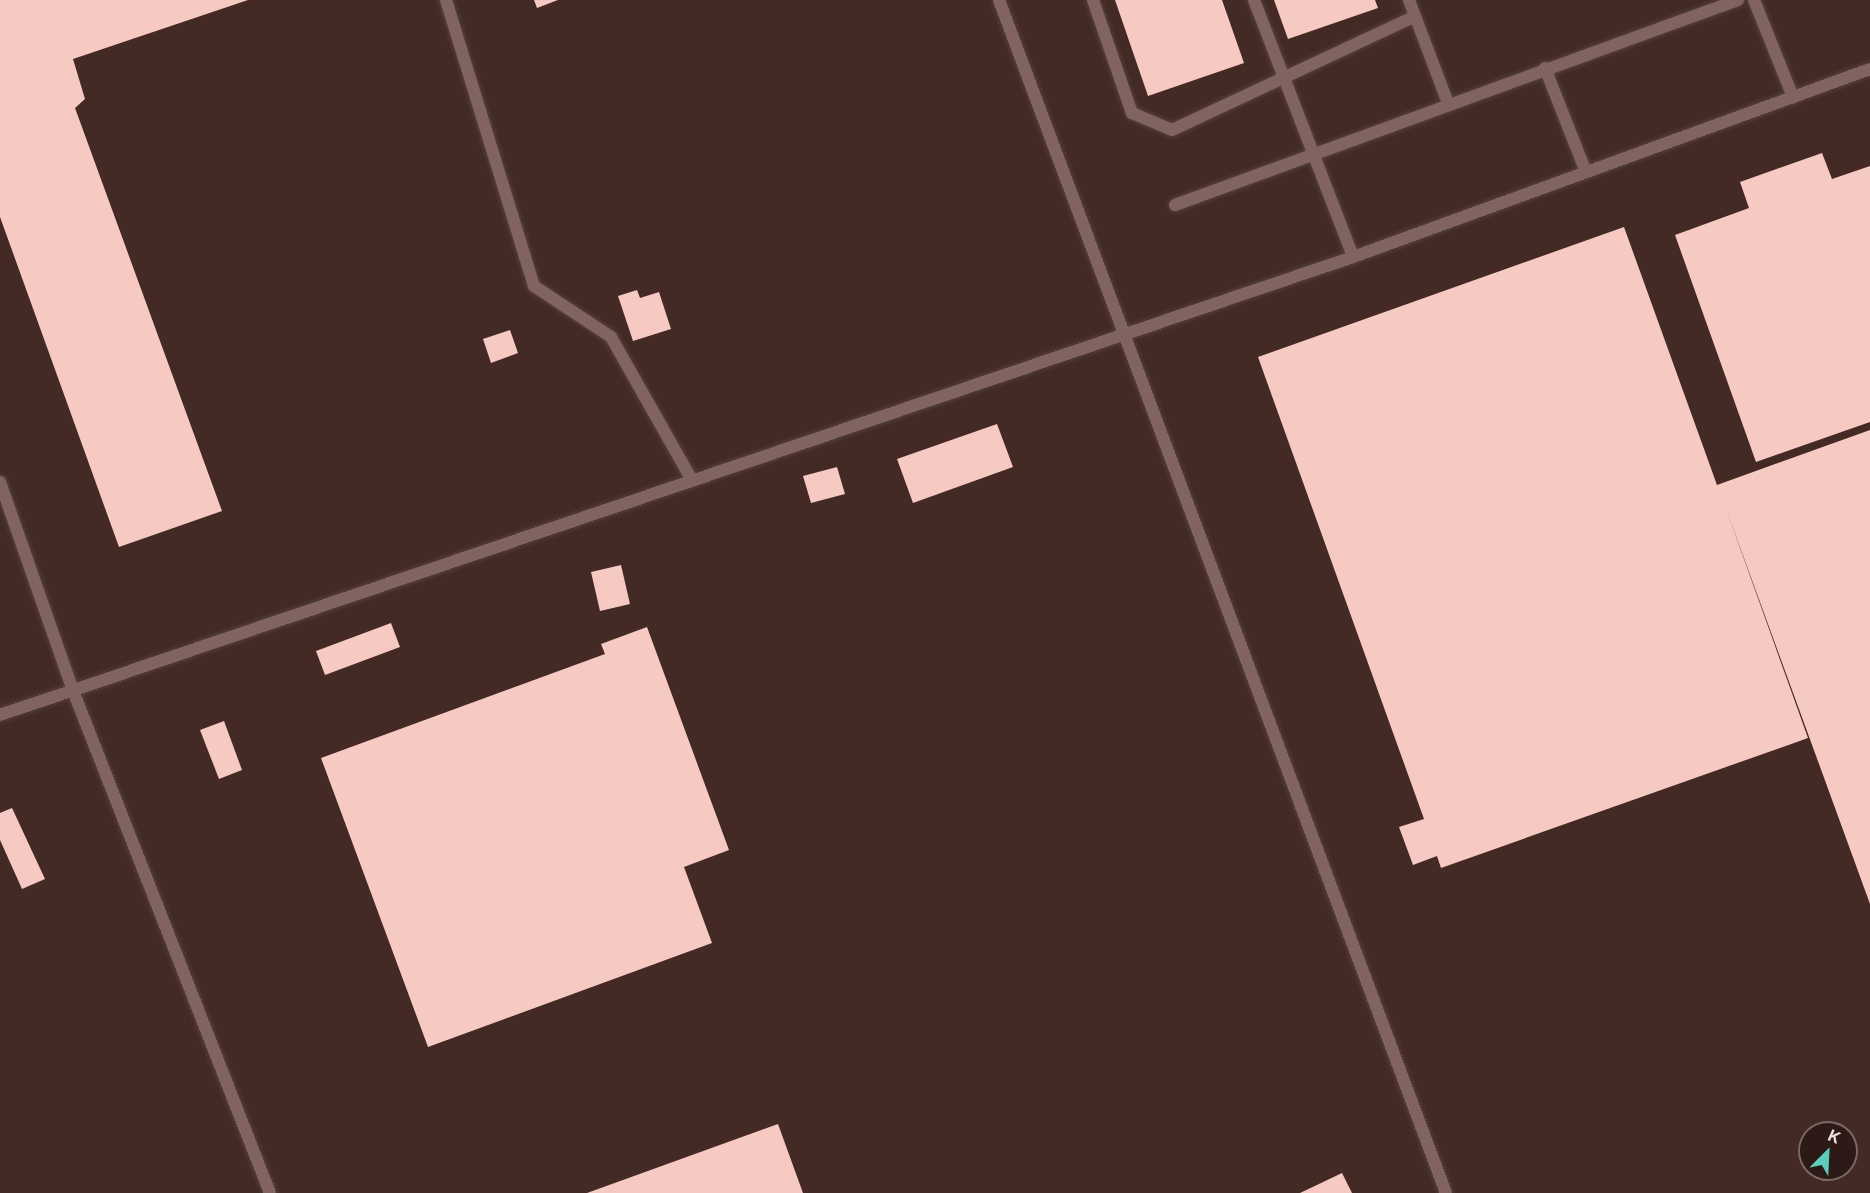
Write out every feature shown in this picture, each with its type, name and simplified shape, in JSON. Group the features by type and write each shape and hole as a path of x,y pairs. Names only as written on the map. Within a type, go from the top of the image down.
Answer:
{"street":[{"path":"446,0 534,286 611,337 692,480"},
{"path":"999,0 1446,1193"},
{"path":"1093,0 1132,113 1172,130 1415,16"},
{"path":"1254,0 1312,158 1353,257"},
{"path":"1409,0 1448,103"},
{"path":"1175,205 1312,158 1448,103 1738,0"},
{"path":"1754,0 1793,97"},
{"path":"1545,68 1586,172"},
{"path":"0,715 72,688 1353,257 1870,69"},
{"path":"0,482 72,688 270,1193"}],"shaded area":[{"path":"0,0 1870,0 1870,1193 0,1193"}],"building":[{"path":"0,0 248,0 73,59 85,99 75,108 222,511 119,547 0,217"},
{"path":"534,0 558,0 537,8"},
{"path":"1115,0 1222,0 1244,63 1148,96"},
{"path":"1274,0 1375,0 1378,8 1288,39"},
{"path":"1822,153 1832,179 1870,166 1870,422 1756,462 1675,235 1749,208 1740,182"},
{"path":"1624,227 1717,485 1870,430 1870,904 1725,506 1808,738 1441,868 1437,856 1413,865 1399,827 1424,819 1258,357"},
{"path":"637,290 640,298 659,292 671,329 633,341 618,296"},
{"path":"510,330 518,353 491,363 483,339"},
{"path":"997,424 1013,467 913,503 897,459"},
{"path":"837,467 845,494 811,503 803,476"},
{"path":"621,565 630,604 600,611 591,572"},
{"path":"391,623 400,647 325,675 316,651"},
{"path":"647,627 729,850 684,867 712,943 428,1047 321,758 605,654 601,644"},
{"path":"224,721 242,770 219,779 200,730"},
{"path":"12,808 45,879 22,889 0,840 0,813"},
{"path":"778,1124 803,1193 587,1193"},
{"path":"1342,1173 1352,1193 1300,1193"}]}
